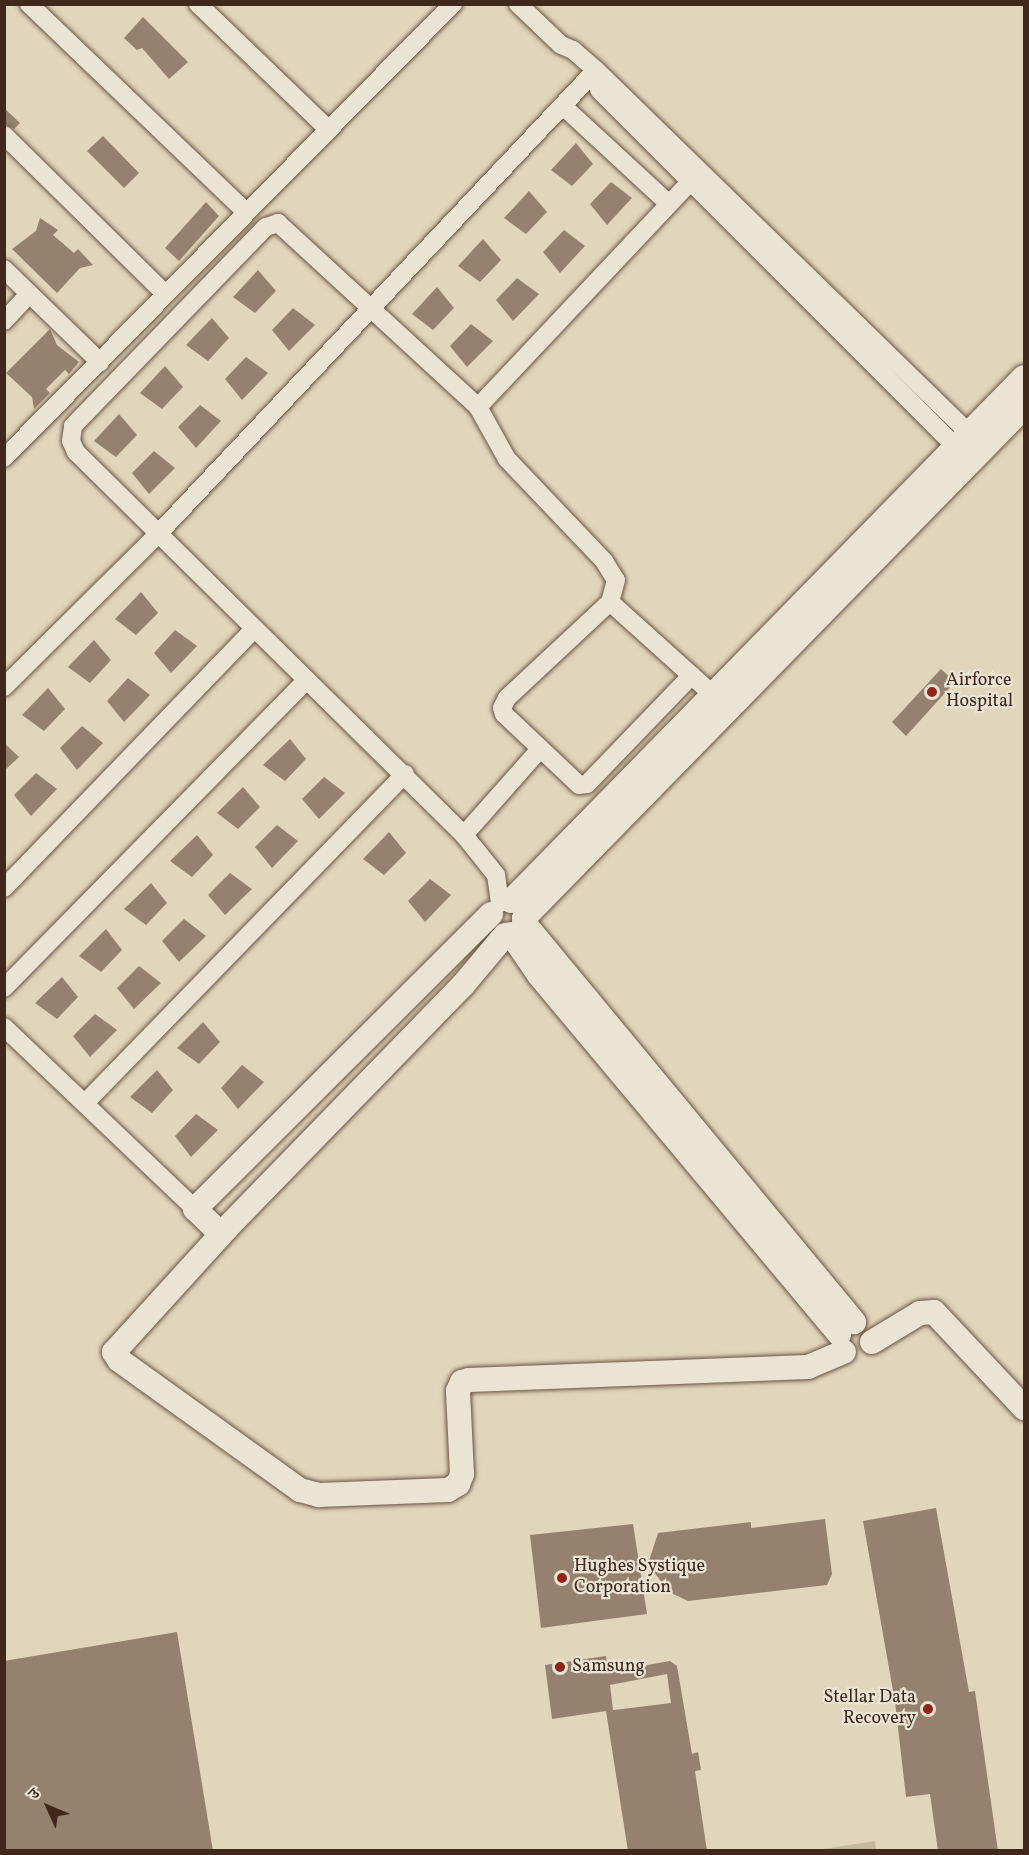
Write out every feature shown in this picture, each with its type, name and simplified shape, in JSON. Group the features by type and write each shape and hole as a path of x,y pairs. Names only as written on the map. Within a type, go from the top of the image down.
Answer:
{"street":[{"path":"29,4 246,212"},
{"path":"198,4 328,129"},
{"path":"4,458 453,4"},
{"path":"519,4 561,45 573,50 592,75 690,182 970,447"},
{"path":"4,687 158,535 369,308 564,107 592,75"},
{"path":"592,75 970,447"},
{"path":"564,107 668,203"},
{"path":"4,135 165,294"},
{"path":"478,407 690,182"},
{"path":"692,675 587,784 579,785 540,749 502,708 507,698 610,602 616,580 603,561 507,459 478,407 278,223 266,227 73,426 71,441 76,452 253,630 405,774 464,835 496,875 509,918 539,975 846,1336"},
{"path":"4,269 100,362"},
{"path":"4,321 29,294"},
{"path":"195,1209 509,918 970,447 1024,377"},
{"path":"970,447 1024,407"},
{"path":"610,602 721,701"},
{"path":"4,888 253,630"},
{"path":"4,988 308,680"},
{"path":"464,835 540,749"},
{"path":"85,1103 405,774"},
{"path":"509,918 463,985 221,1234 114,1352 124,1364 309,1494 448,1490 458,1484 462,1474 458,1391 462,1382 808,1366 846,1336 867,1327 872,1342 920,1313 934,1312 1024,1408"},
{"path":"4,1027 221,1234"}],"shaded area":[{"path":"875,1841 876,1850 817,1850"}],"building":[{"path":"143,17 188,62 169,79 142,48 137,50 124,38"},
{"path":"4,108 20,123 14,129 4,124"},
{"path":"103,136 139,173 124,188 87,151"},
{"path":"576,143 593,164 572,186 551,170"},
{"path":"611,182 632,198 607,225 590,204"},
{"path":"529,191 547,212 526,234 504,218"},
{"path":"206,202 219,216 179,261 165,248"},
{"path":"40,218 58,230 53,235 74,253 78,249 93,265 80,268 57,293 12,249 36,231"},
{"path":"564,230 585,246 560,273 543,252"},
{"path":"483,239 501,260 480,282 458,266"},
{"path":"258,270 276,291 255,313 233,297"},
{"path":"517,278 539,294 513,321 496,300"},
{"path":"437,287 454,308 433,330 412,314"},
{"path":"293,308 315,325 289,351 272,330"},
{"path":"212,318 229,338 208,361 186,345"},
{"path":"471,324 493,341 467,367 450,346"},
{"path":"50,329 57,345 79,362 69,374 65,370 46,389 50,393 34,409 32,397 6,373"},
{"path":"246,357 268,373 242,400 225,379"},
{"path":"165,366 183,387 162,409 140,393"},
{"path":"200,405 221,421 196,448 178,427"},
{"path":"119,414 137,435 116,457 94,441"},
{"path":"154,451 175,468 149,494 132,473"},
{"path":"141,592 158,613 136,635 115,619"},
{"path":"175,630 197,646 171,673 154,653"},
{"path":"94,640 111,660 90,683 68,667"},
{"path":"941,669 955,682 906,736 892,722"},
{"path":"128,678 150,695 124,722 107,701"},
{"path":"48,688 65,709 44,731 22,715"},
{"path":"82,726 103,743 77,770 60,748"},
{"path":"290,739 306,759 285,781 263,765"},
{"path":"4,743 19,757 4,771"},
{"path":"36,773 57,789 31,816 14,795"},
{"path":"324,777 345,793 319,819 302,799"},
{"path":"243,787 260,807 238,829 217,813"},
{"path":"277,825 298,841 272,868 255,847"},
{"path":"389,832 406,853 384,875 363,859"},
{"path":"197,835 213,855 192,877 170,861"},
{"path":"230,873 252,889 225,915 208,895"},
{"path":"430,879 451,895 425,922 408,901"},
{"path":"151,883 167,903 146,925 124,909"},
{"path":"184,919 206,936 179,962 162,941"},
{"path":"106,929 122,950 101,972 79,956"},
{"path":"139,966 161,983 134,1009 117,988"},
{"path":"62,977 78,997 57,1019 35,1003"},
{"path":"95,1014 117,1030 90,1057 73,1036"},
{"path":"203,1022 220,1042 199,1064 177,1048"},
{"path":"242,1065 264,1082 238,1109 221,1088"},
{"path":"157,1070 173,1090 152,1113 130,1097"},
{"path":"196,1114 218,1130 191,1157 175,1136"},
{"path":"936,1508 969,1692 975,1691 998,1851 938,1851 930,1794 906,1797 895,1702 863,1521"},
{"path":"825,1519 832,1574 827,1585 688,1601 669,1592 648,1564 658,1533 751,1522 751,1528"},
{"path":"633,1524 647,1614 541,1628 530,1535"},
{"path":"177,1632 213,1851 4,1851 4,1661"},
{"path":"606,1656 608,1672 670,1661 677,1666 692,1754 698,1752 701,1770 695,1771 707,1851 628,1851 606,1711 552,1719 545,1665","holes":["667,1674 671,1703 607,1711 613,1710 610,1685"]}],"place":[{"name":"Airforce Hospital","path":"932,692"},
{"name":"Hughes Systique Corporation","path":"562,1578"},
{"name":"Samsung","path":"560,1667"},
{"name":"Stellar Data Recovery","path":"928,1709"}]}
